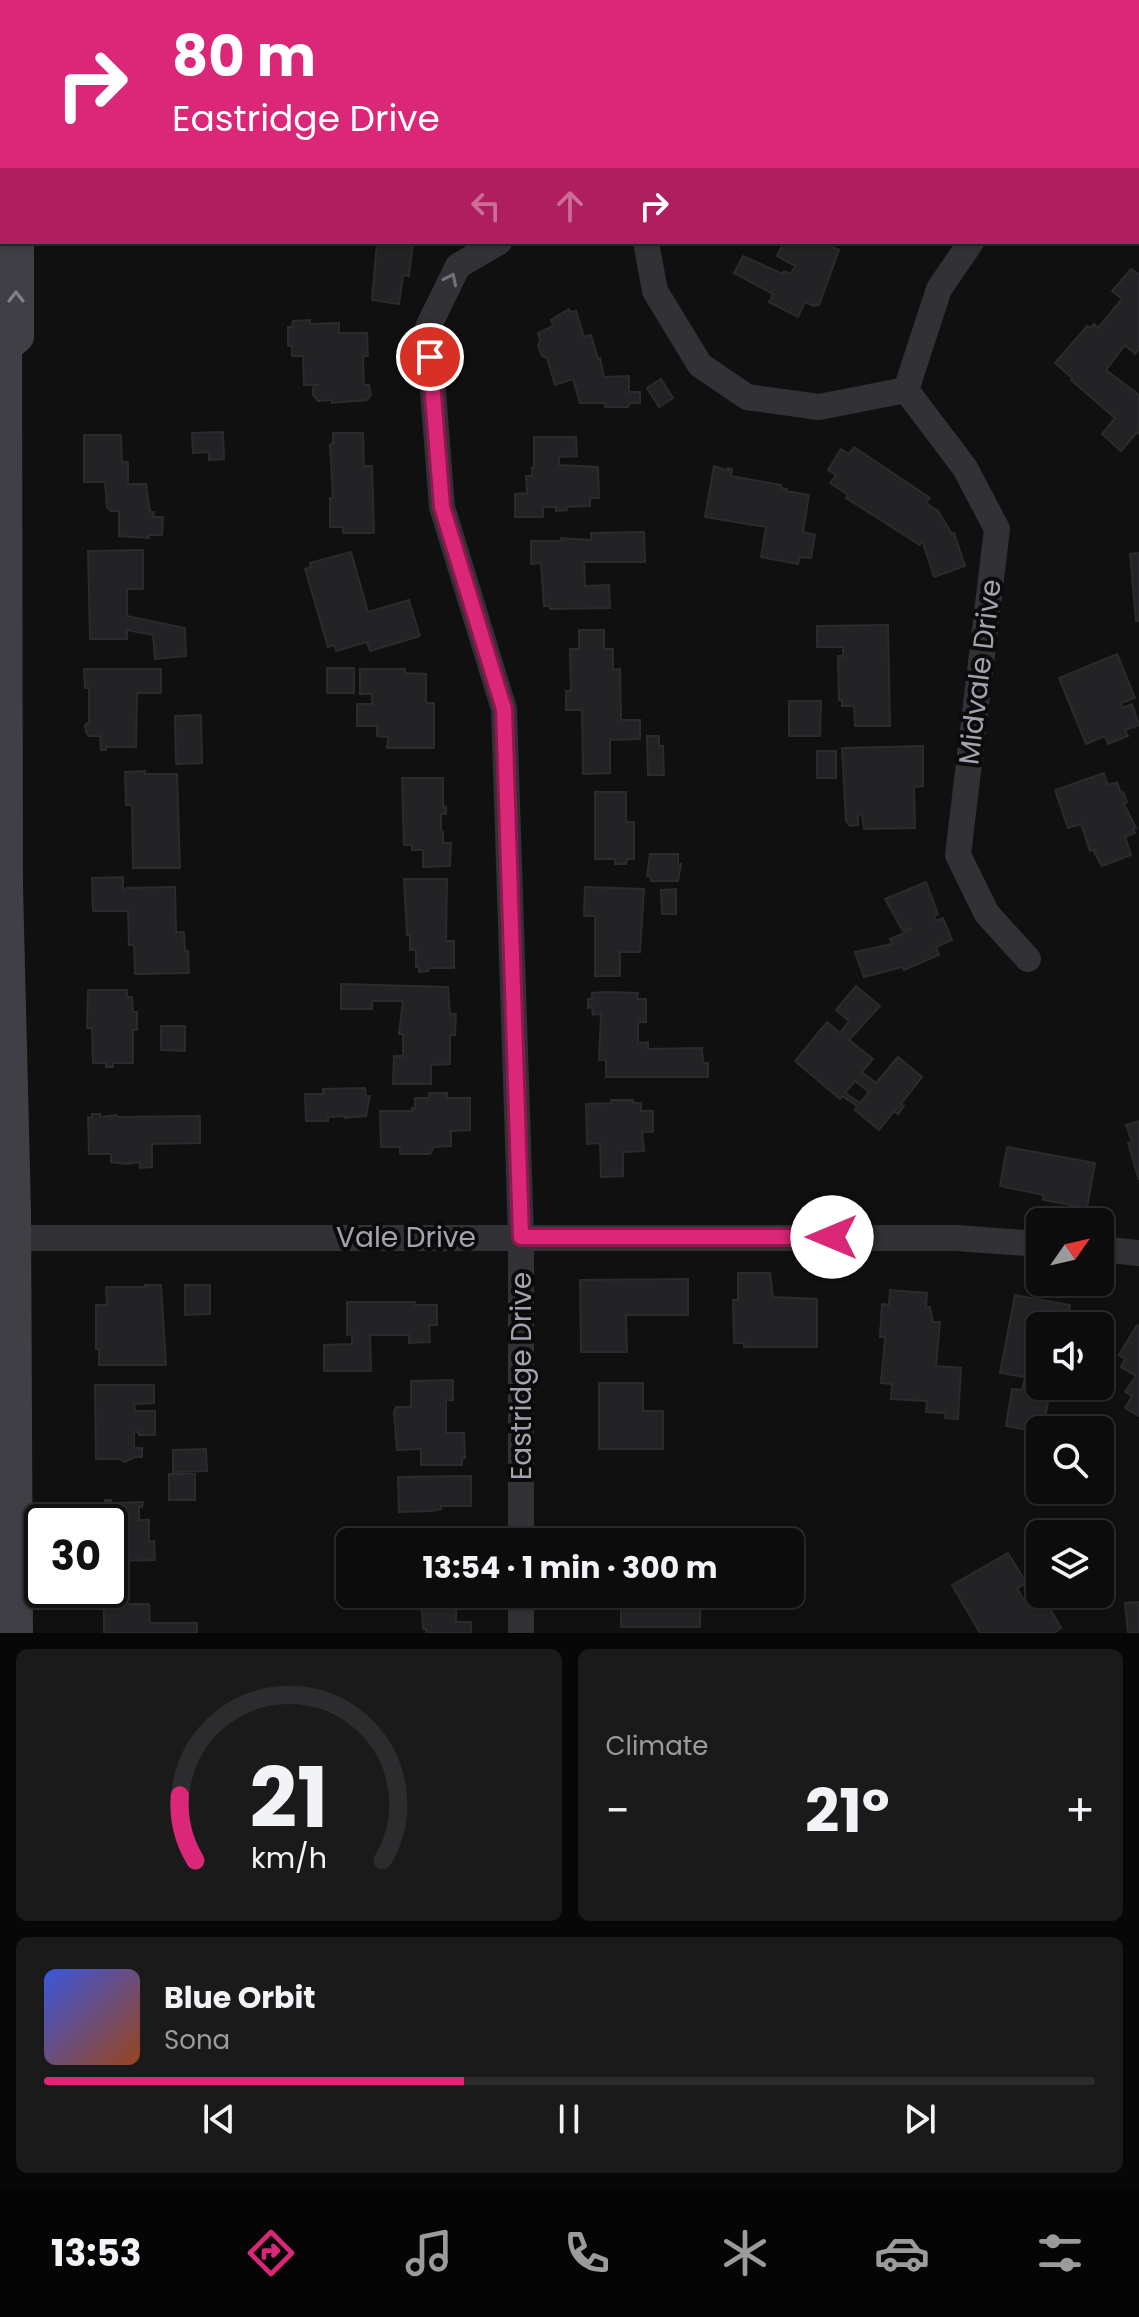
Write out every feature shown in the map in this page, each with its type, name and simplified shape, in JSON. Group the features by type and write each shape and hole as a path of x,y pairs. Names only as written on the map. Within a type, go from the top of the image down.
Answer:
{"street":[{"path":"15,1633 12,1238 2,886 2,344 16,336 16,244"},
{"name":"Eastridge Drive","path":"496,244 458,266 428,327 442,507 504,709 521,1237 521,1528"},
{"path":"646,244 655,291 700,365 747,397 819,407 906,390 939,289 970,244"},
{"name":"Midvale Drive","path":"906,390 965,468 997,529 958,855 987,914 1028,959"},
{"name":"Vale Drive","path":"12,1238 956,1238 1026,1243"},
{"path":"1114,1250 1139,1253"},
{"path":"521,1608 521,1633"}],"building":[{"path":"377,244 413,244 409,276 403,275 399,304 372,300"},
{"path":"783,244 827,244 839,250 819,305 805,302 798,317 769,302 773,294 734,273 743,256 783,274 784,271 791,274 795,266 777,256"},
{"path":"1131,269 1139,274 1139,349 1135,354 1125,345 1106,370 1139,395 1139,434 1137,432 1121,451 1102,434 1115,418 1055,363 1087,326 1090,328 1094,324 1098,328 1122,299 1112,291"},
{"path":"569,309 576,311 584,337 591,335 604,377 629,376 629,392 640,392 640,403 630,403 628,407 605,407 605,403 580,403 573,379 555,385 547,358 542,356 538,346 538,333 553,326 551,320"},
{"path":"310,320 310,324 339,323 339,333 367,333 368,356 363,356 364,385 369,385 371,395 367,400 318,401 313,395 313,388 317,385 304,385 303,356 292,356 292,346 288,346 288,327 292,327 293,321"},
{"path":"661,379 673,398 659,407 647,388"},
{"path":"223,432 224,459 209,460 209,452 193,453 192,433"},
{"path":"333,433 363,433 364,466 372,466 374,533 343,533 343,527 330,527 330,498 333,498 330,445 333,443"},
{"path":"84,435 121,435 122,462 128,462 128,484 146,484 150,512 154,512 153,517 163,517 162,535 148,535 149,538 119,536 119,511 111,511 107,507 105,482 84,482"},
{"path":"534,437 576,437 577,456 559,457 559,465 598,467 599,498 590,498 590,506 566,507 567,510 543,507 543,517 515,517 515,494 527,493 526,476 532,476 534,468"},
{"path":"854,447 930,498 926,503 938,511 954,533 965,566 934,577 922,540 920,545 846,498 848,495 830,483 836,475 828,470 841,449 849,454"},
{"path":"714,466 728,471 728,468 732,469 731,476 781,485 786,491 809,495 803,532 815,535 811,558 800,557 798,564 761,557 766,527 705,517"},
{"path":"644,532 645,562 584,562 585,586 609,585 610,608 550,609 550,606 544,606 541,563 531,564 531,541 562,541 561,538 591,540 591,533"},
{"path":"143,550 143,589 127,589 127,616 185,628 186,656 155,659 153,635 127,630 127,639 90,639 88,551"},
{"path":"351,552 368,612 409,600 420,636 370,651 367,642 336,651 334,645 328,647 305,569 311,567 310,563"},
{"path":"1139,553 1139,621 1136,621 1130,554"},
{"path":"888,625 890,726 855,726 854,706 842,706 842,700 839,700 838,656 843,656 843,647 817,647 817,626"},
{"path":"579,630 604,630 604,649 613,649 613,670 620,669 621,720 640,720 640,739 610,740 610,773 583,774 582,710 566,710 566,691 571,691 570,649 579,649"},
{"path":"1117,654 1135,698 1121,703 1122,708 1132,704 1139,725 1125,730 1128,736 1108,744 1105,736 1086,744 1059,678"},
{"path":"327,668 354,668 354,693 327,693"},
{"path":"84,669 161,669 161,693 137,693 136,747 106,747 106,750 101,750 100,736 89,736 86,732 89,688 85,688"},
{"path":"360,669 405,669 405,673 426,674 426,703 434,703 434,748 387,748 388,737 377,736 377,726 357,726 357,704 372,704 372,694 360,694"},
{"path":"789,701 821,701 820,736 789,736"},
{"path":"201,715 202,763 176,764 175,716"},
{"path":"647,736 659,736 659,746 663,746 664,775 648,775"},
{"path":"923,746 923,786 914,787 915,828 864,829 862,814 858,815 858,825 850,826 846,821 842,748"},
{"path":"817,751 836,751 836,778 817,778"},
{"path":"145,771 145,774 177,774 180,868 133,868 132,805 126,805 125,772"},
{"path":"1104,773 1108,785 1117,782 1123,792 1127,802 1124,804 1136,828 1133,829 1135,833 1125,837 1131,855 1102,866 1094,852 1096,849 1090,851 1081,824 1068,828 1055,790"},
{"path":"402,778 443,778 446,814 441,814 441,831 443,843 451,843 450,866 423,867 423,850 412,850 412,845 404,845"},
{"path":"595,792 626,792 626,822 634,822 634,859 627,859 626,864 615,864 615,859 595,859"},
{"path":"650,854 678,854 678,865 681,864 678,881 651,881 651,877 647,876"},
{"path":"123,877 123,891 127,888 175,887 176,932 184,932 189,973 135,974 134,945 129,945 128,911 93,911 92,878"},
{"path":"404,879 447,879 446,941 454,941 454,968 429,968 428,971 419,972 419,967 416,967 416,950 410,950 410,935 407,935"},
{"path":"926,882 938,914 934,916 936,921 943,918 952,940 936,947 939,955 904,970 902,967 864,977 855,952 892,944 890,939 911,930 903,931 885,899"},
{"path":"585,887 644,889 640,952 620,952 620,976 595,976 595,916 584,916"},
{"path":"676,889 676,914 662,914 661,890"},
{"path":"341,984 448,987 450,1014 456,1014 455,1035 450,1035 450,1064 431,1065 431,1084 393,1084 394,1056 403,1056 403,1034 399,1034 403,1001 372,1001 372,1009 341,1009"},
{"path":"856,986 880,1006 849,1040 873,1059 862,1072 876,1083 898,1057 922,1077 901,1104 904,1106 898,1114 894,1111 879,1130 855,1110 857,1106 842,1096 840,1099 795,1061 827,1022 840,1033 849,1021 836,1010","holes":["855,1081 869,1092 860,1103 845,1093"]},
{"path":"88,990 127,990 127,997 132,997 133,1012 137,1012 137,1030 133,1030 133,1063 113,1063 113,1067 106,1067 106,1063 93,1063 92,1028 87,1028"},
{"path":"592,993 638,993 637,999 646,999 646,1022 638,1022 638,1043 648,1042 648,1049 702,1048 703,1063 708,1063 708,1077 606,1077 606,1060 599,1060 601,1014 593,1015 592,1007 588,1008 588,999 592,999"},
{"path":"161,1026 185,1026 185,1051 161,1050"},
{"path":"365,1088 366,1096 370,1096 366,1116 306,1121 305,1094 323,1094 323,1089"},
{"path":"429,1093 447,1093 447,1098 470,1098 470,1130 451,1131 451,1146 434,1147 430,1154 400,1154 400,1147 381,1147 380,1111 412,1111 415,1098 429,1098"},
{"path":"611,1100 633,1100 633,1103 641,1103 641,1111 653,1111 653,1132 642,1132 644,1151 623,1152 623,1176 601,1177 600,1143 587,1144 586,1104 611,1103"},
{"path":"92,1114 100,1114 100,1117 200,1116 200,1143 152,1144 152,1167 140,1168 140,1162 111,1162 111,1154 89,1154 88,1117 92,1118"},
{"path":"1139,1121 1139,1180 1126,1125"},
{"path":"1007,1147 1095,1163 1087,1208 1043,1200 1044,1195 1000,1186"},
{"path":"738,1273 770,1273 773,1297 817,1299 817,1347 744,1347 744,1343 734,1343 733,1300 738,1300"},
{"path":"688,1279 688,1315 626,1315 627,1352 581,1352 580,1280"},
{"path":"161,1285 166,1365 99,1365 96,1305 107,1305 106,1287"},
{"path":"185,1285 210,1285 210,1314 185,1315"},
{"path":"890,1290 927,1293 926,1307 930,1307 933,1322 940,1322 936,1366 961,1368 958,1419 945,1418 946,1413 926,1412 927,1401 891,1399 892,1384 881,1383 885,1337 880,1337 882,1304 889,1305"},
{"path":"1015,1295 1070,1305 1069,1312 1026,1312 1026,1400 1048,1400 1046,1416 1026,1416 1026,1430 1006,1426 1012,1389 1022,1390 1025,1377 1000,1373"},
{"path":"347,1302 437,1305 437,1325 429,1325 430,1342 409,1343 409,1335 370,1335 371,1371 324,1371 324,1345 352,1344 352,1334 347,1335"},
{"path":"1137,1325 1139,1416 1125,1408 1132,1396 1125,1392 1136,1376 1121,1367 1125,1359 1119,1355"},
{"path":"453,1380 453,1400 446,1400 446,1433 464,1433 465,1458 462,1458 462,1465 421,1465 421,1449 397,1450 394,1412 396,1407 411,1407 411,1381"},
{"path":"599,1383 643,1383 643,1411 663,1411 663,1449 599,1449"},
{"path":"95,1385 154,1385 154,1403 134,1404 135,1411 155,1411 155,1435 134,1432 134,1448 142,1448 142,1457 124,1462 120,1459 96,1459"},
{"path":"206,1449 207,1471 173,1472 173,1450"},
{"path":"169,1474 195,1474 195,1500 169,1500"},
{"path":"471,1476 471,1506 441,1506 441,1509 432,1511 399,1512 398,1477"},
{"path":"105,1500 111,1500 111,1503 143,1502 139,1507 139,1520 149,1520 149,1542 154,1541 155,1560 128,1561 128,1504 99,1504 105,1503"},
{"path":"1008,1553 1024,1579 1025,1584 1017,1588 1026,1608 1050,1608 1061,1628 1054,1633 980,1633 952,1585"},
{"path":"1139,1602 1139,1633 1128,1633 1125,1603"},
{"path":"128,1604 149,1604 150,1623 197,1623 197,1633 104,1633 104,1608 128,1608"},
{"path":"422,1608 456,1608 456,1622 471,1622 471,1633 426,1633"},
{"path":"621,1608 700,1608 700,1627 621,1627"}],"route":[{"path":"430,357 442,507 504,709 521,1237 832,1237"}]}
